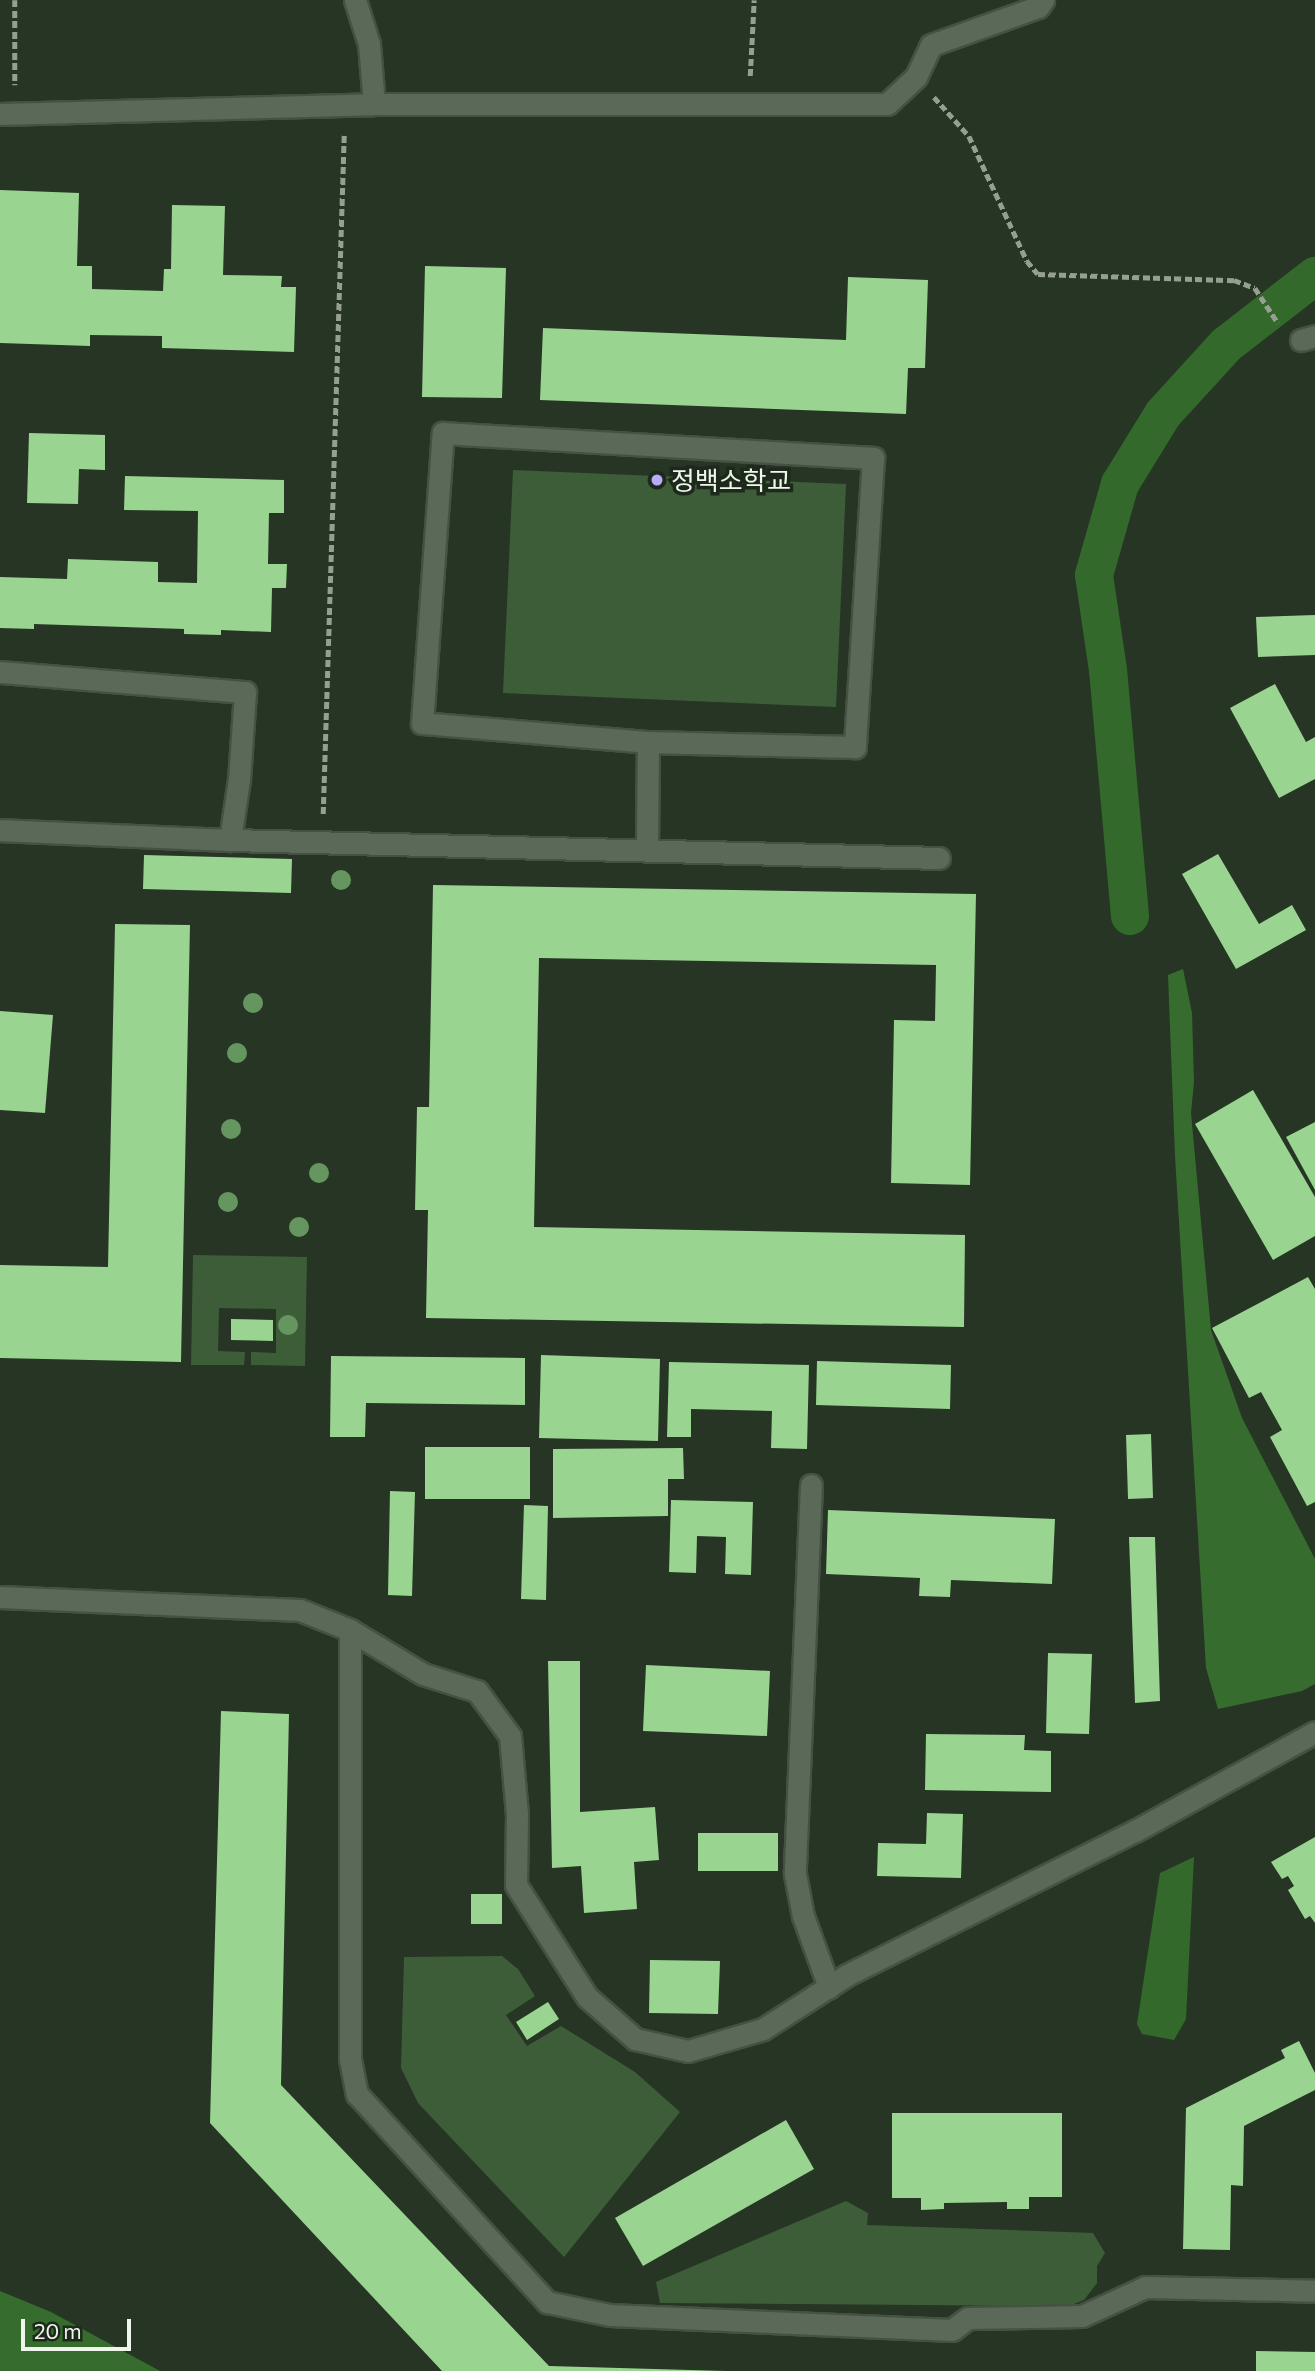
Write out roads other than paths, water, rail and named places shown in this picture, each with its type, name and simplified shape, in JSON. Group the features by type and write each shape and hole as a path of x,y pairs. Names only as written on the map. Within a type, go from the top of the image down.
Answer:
{"street":[{"path":"355,0 369,44 374,104"},
{"path":"7,114 374,104 887,104 916,77 931,45 1038,7 1043,0"},
{"path":"443,433 873,458 855,747 648,742 422,723 443,433"},
{"path":"0,672 245,692 230,840"},
{"path":"647,849 648,742"},
{"path":"0,830 230,840 939,858"},
{"path":"811,1485 795,1874 803,1916 829,1987"},
{"path":"0,1597 300,1610 351,1630 423,1674 477,1691 510,1736 517,1814 516,1885 587,1997 635,2039 688,2051 763,2029 829,1987 1135,1832 1239,1771 1315,1732"},
{"path":"351,1630 351,2059 357,2094 547,2302 610,2315 952,2330 968,2318 1082,2316 1145,2287 1315,2291"}],"waterway":[{"path":"1130,916 1108,670 1094,575 1120,484 1163,414 1226,345 1315,276"}],"place":[{"name":"정백소학교","path":"657,480"}]}
